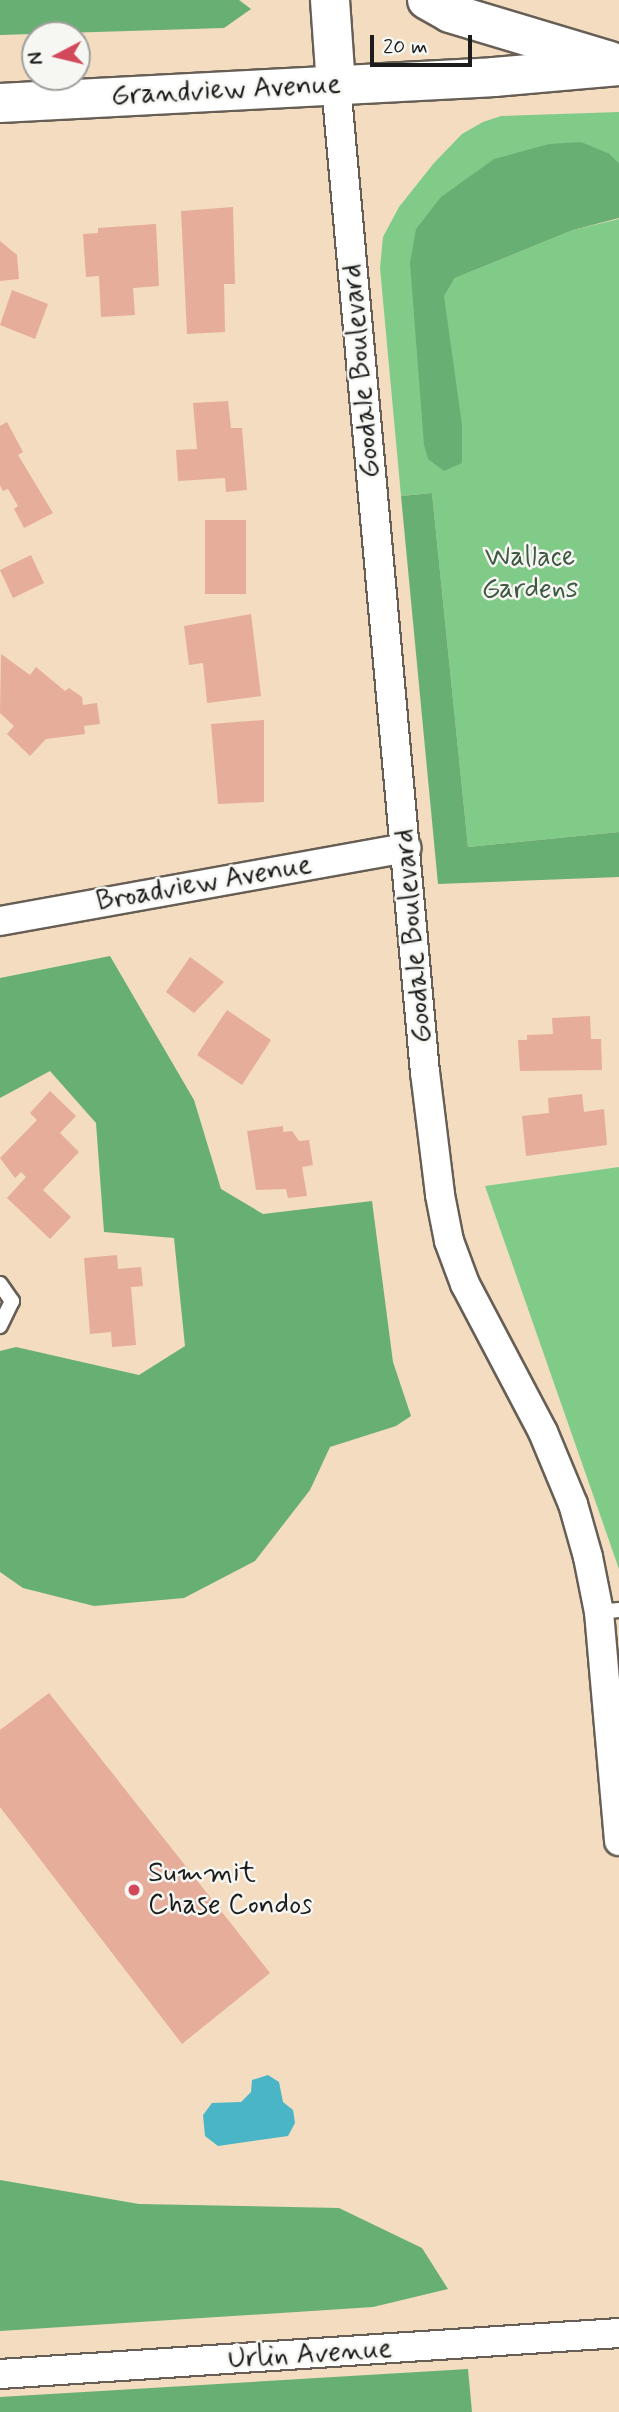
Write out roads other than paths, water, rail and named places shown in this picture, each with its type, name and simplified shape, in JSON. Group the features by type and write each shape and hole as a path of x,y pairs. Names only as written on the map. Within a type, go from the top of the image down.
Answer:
{"main road":[{"name":"Goodale Boulevard","path":"330,0 336,85"},
{"path":"427,0 450,13 619,65"},
{"name":"Grandview Avenue","path":"0,103 336,85 619,65"}],"street":[{"name":"Goodale Boulevard","path":"336,85 407,848 425,1072 449,1241 483,1325 542,1432 573,1504 609,1611 619,1841"},
{"name":"Broadview Avenue","path":"0,921 407,848"},
{"name":"Urlin Avenue","path":"0,2374 619,2333"}],"lane":[{"path":"0,1284 12,1301 0,1326"}],"water":[{"path":"268,2075 279,2082 283,2102 293,2110 295,2123 288,2136 218,2146 205,2136 203,2115 212,2103 241,2102 251,2092 252,2080"}],"place":[{"name":"Summit Chase Condos","path":"134,1890"}],"park label":[{"name":"Wallace Gardens","path":"530,574"}]}
